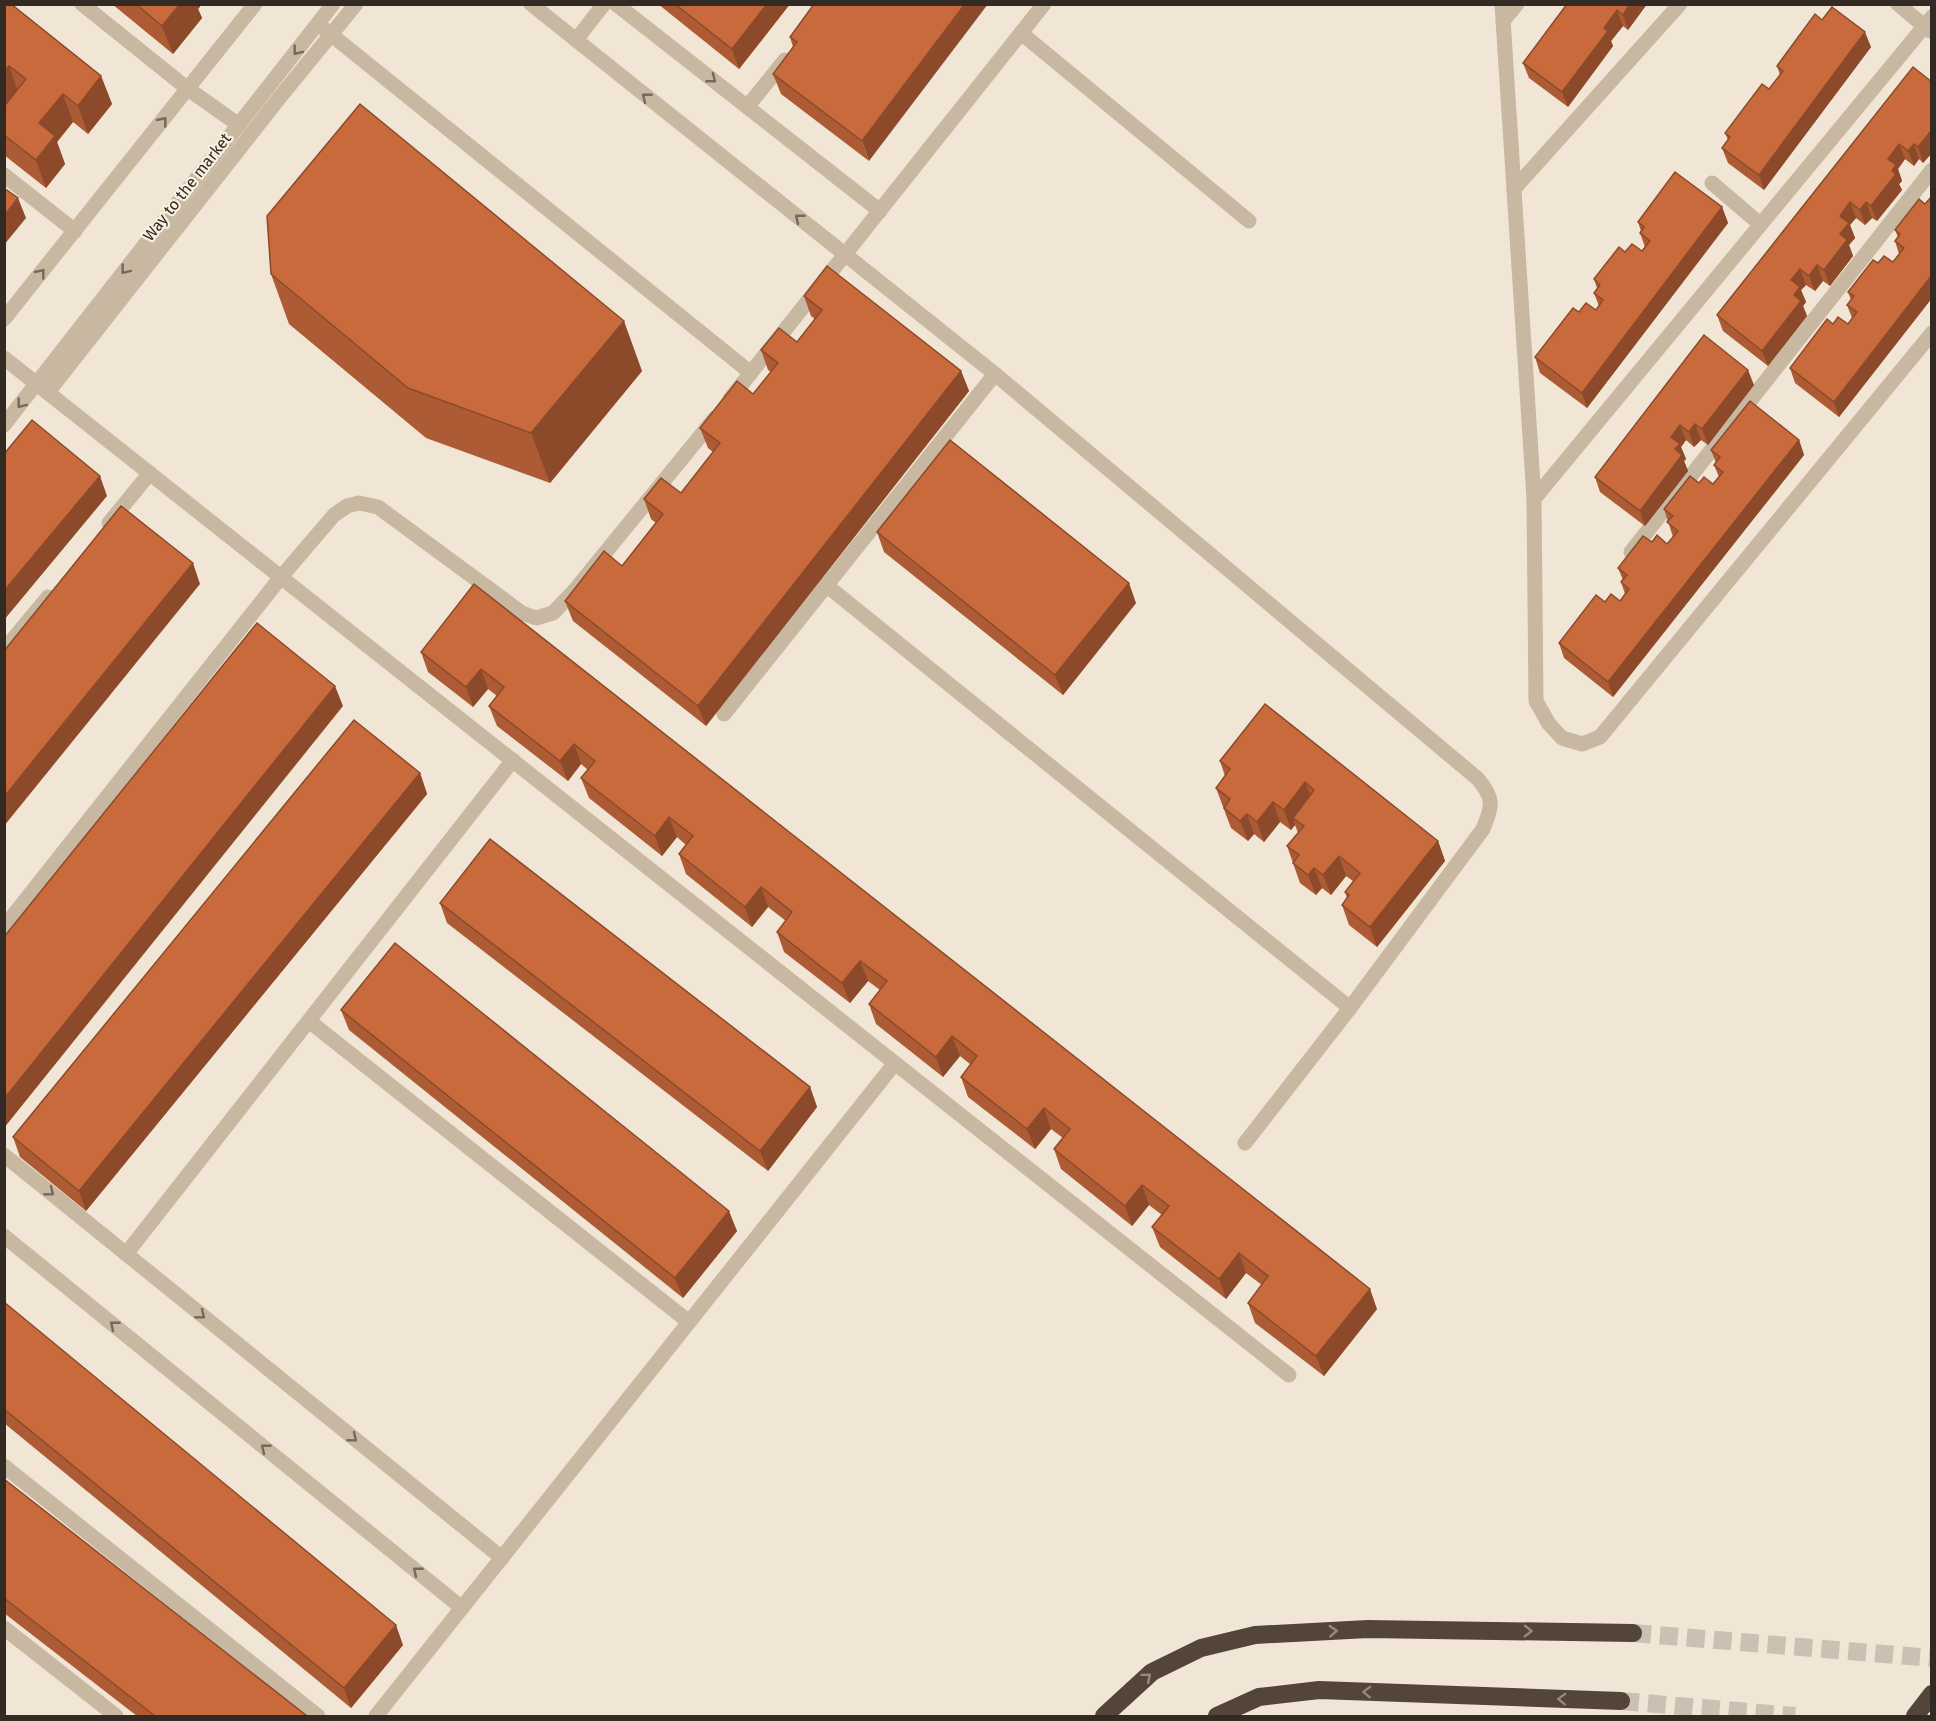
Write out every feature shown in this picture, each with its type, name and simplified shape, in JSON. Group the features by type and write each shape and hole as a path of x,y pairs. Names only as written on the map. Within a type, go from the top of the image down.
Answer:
{"highway":[{"path":"1104,1716 1152,1672 1202,1648 1255,1635 1368,1629 1633,1633"},
{"path":"1217,1716 1259,1697 1319,1690 1621,1701"},
{"path":"1915,1716 1932,1694"}],"street":[{"path":"82,4 188,89 239,125"},
{"path":"4,319 255,4"},
{"path":"4,424 42,387 333,4"},
{"name":"Way to the market","path":"42,387 143,273 280,97 356,4"},
{"path":"531,4 995,374 1478,779 1489,791 1491,811 1483,829 1350,1008 1245,1143"},
{"path":"576,40 604,4"},
{"path":"616,4 880,211"},
{"path":"4,927 281,577 334,515 347,506 359,503 378,507 522,613 536,618 553,613 574,591 751,373 1044,4"},
{"path":"1502,4 1534,499 1536,701 1549,724 1562,738 1582,744 1600,737 1932,333"},
{"path":"1503,21 1517,4"},
{"path":"1514,189 1680,4"},
{"path":"1534,499 1760,224 1929,25 1898,4"},
{"path":"318,24 751,373"},
{"path":"1021,33 1249,221"},
{"path":"747,107 792,51"},
{"path":"1631,552 1932,170"},
{"path":"4,175 75,231"},
{"path":"1712,183 1760,224"},
{"path":"4,357 1289,1375"},
{"path":"724,714 995,374"},
{"path":"99,535 150,473"},
{"path":"826,585 1350,1008"},
{"path":"4,650 56,588"},
{"path":"126,1254 513,760"},
{"path":"309,1021 689,1322"},
{"path":"376,1716 895,1063"},
{"path":"4,1155 502,1558"},
{"path":"4,1236 462,1608"},
{"path":"4,1466 318,1716"},
{"path":"4,1628 116,1716"}],"building":[{"path":"4,4 11,4 101,76 78,106 63,94 39,123 55,136 36,160 4,135 4,103 6,104 26,79 9,66 4,71"},
{"path":"136,4 180,4 162,26"},
{"path":"675,4 767,4 732,49"},
{"path":"814,4 965,4 862,141 773,74 797,42 790,37"},
{"path":"1567,4 1630,4 1623,15 1617,10 1604,28 1608,31 1562,92 1523,63"},
{"path":"1832,7 1865,32 1759,175 1722,148 1730,137 1725,133 1762,84 1769,89 1783,71 1777,66 1815,14 1822,20"},
{"path":"1913,67 1932,82 1932,130 1918,147 1914,144 1908,151 1899,144 1888,159 1896,165 1892,171 1896,174 1871,206 1866,202 1860,210 1850,202 1840,216 1849,223 1840,234 1847,240 1824,270 1817,265 1809,276 1800,269 1791,280 1800,287 1794,295 1801,301 1762,351 1717,315"},
{"path":"360,104 624,321 531,433 408,388 271,274 267,216"},
{"path":"1675,172 1722,207 1582,393 1535,357 1573,308 1579,312 1586,303 1596,310 1603,300 1594,293 1600,285 1594,279 1619,247 1625,252 1632,244 1642,251 1650,241 1640,233 1644,227 1638,222"},
{"path":"4,188 18,198 4,216"},
{"path":"1932,196 1932,275 1834,402 1790,368 1827,319 1833,324 1838,317 1848,324 1857,312 1847,305 1854,296 1848,292 1873,260 1878,263 1884,256 1893,262 1904,248 1895,241 1900,234 1895,230 1919,199 1925,204"},
{"path":"827,266 961,371 698,706 565,601 604,551 622,566 663,514 644,499 661,478 681,493 720,443 700,428 737,381 753,394 778,363 761,350 779,328 797,342 822,310 804,296"},
{"path":"1704,335 1748,370 1702,429 1695,424 1689,432 1680,425 1671,437 1680,444 1675,449 1682,455 1640,511 1595,477"},
{"path":"1750,401 1799,440 1608,682 1559,643 1596,595 1605,602 1611,594 1620,601 1629,589 1621,582 1627,575 1618,568 1643,536 1652,542 1657,535 1667,544 1678,531 1667,522 1673,516 1664,509 1690,476 1699,483 1704,477 1713,484 1723,472 1714,465 1720,457 1711,450"},
{"path":"32,420 100,476 4,591 4,454"},
{"path":"950,440 1129,583 1055,675 877,532"},
{"path":"121,506 193,563 4,797 4,651"},
{"path":"474,584 1370,1289 1316,1356 1248,1303 1268,1276 1239,1253 1219,1279 1152,1227 1169,1206 1142,1185 1125,1206 1054,1149 1070,1129 1044,1108 1027,1129 961,1077 977,1056 952,1036 936,1057 869,1004 887,981 860,961 842,983 777,932 792,912 761,887 745,907 679,854 693,836 669,817 655,836 581,778 595,761 574,744 560,761 489,706 504,687 481,669 466,687 421,652"},
{"path":"257,623 335,686 4,1099 4,937"},
{"path":"1265,704 1438,841 1370,927 1342,905 1349,895 1345,892 1360,873 1339,856 1323,875 1314,868 1308,875 1293,863 1299,855 1287,846 1304,826 1293,818 1314,790 1305,782 1284,810 1273,802 1257,822 1247,814 1240,821 1224,808 1230,799 1216,788 1230,769 1220,761"},
{"path":"354,720 420,773 79,1191 13,1137"},
{"path":"490,839 810,1087 760,1151 440,903"},
{"path":"395,943 729,1211 675,1278 341,1010"},
{"path":"4,1302 396,1625 344,1688 4,1409"},
{"path":"4,1479 307,1716 155,1716 4,1598"}],"tunnel":[{"path":"1633,1633 1932,1658"},
{"path":"1621,1701 1795,1716"}]}
